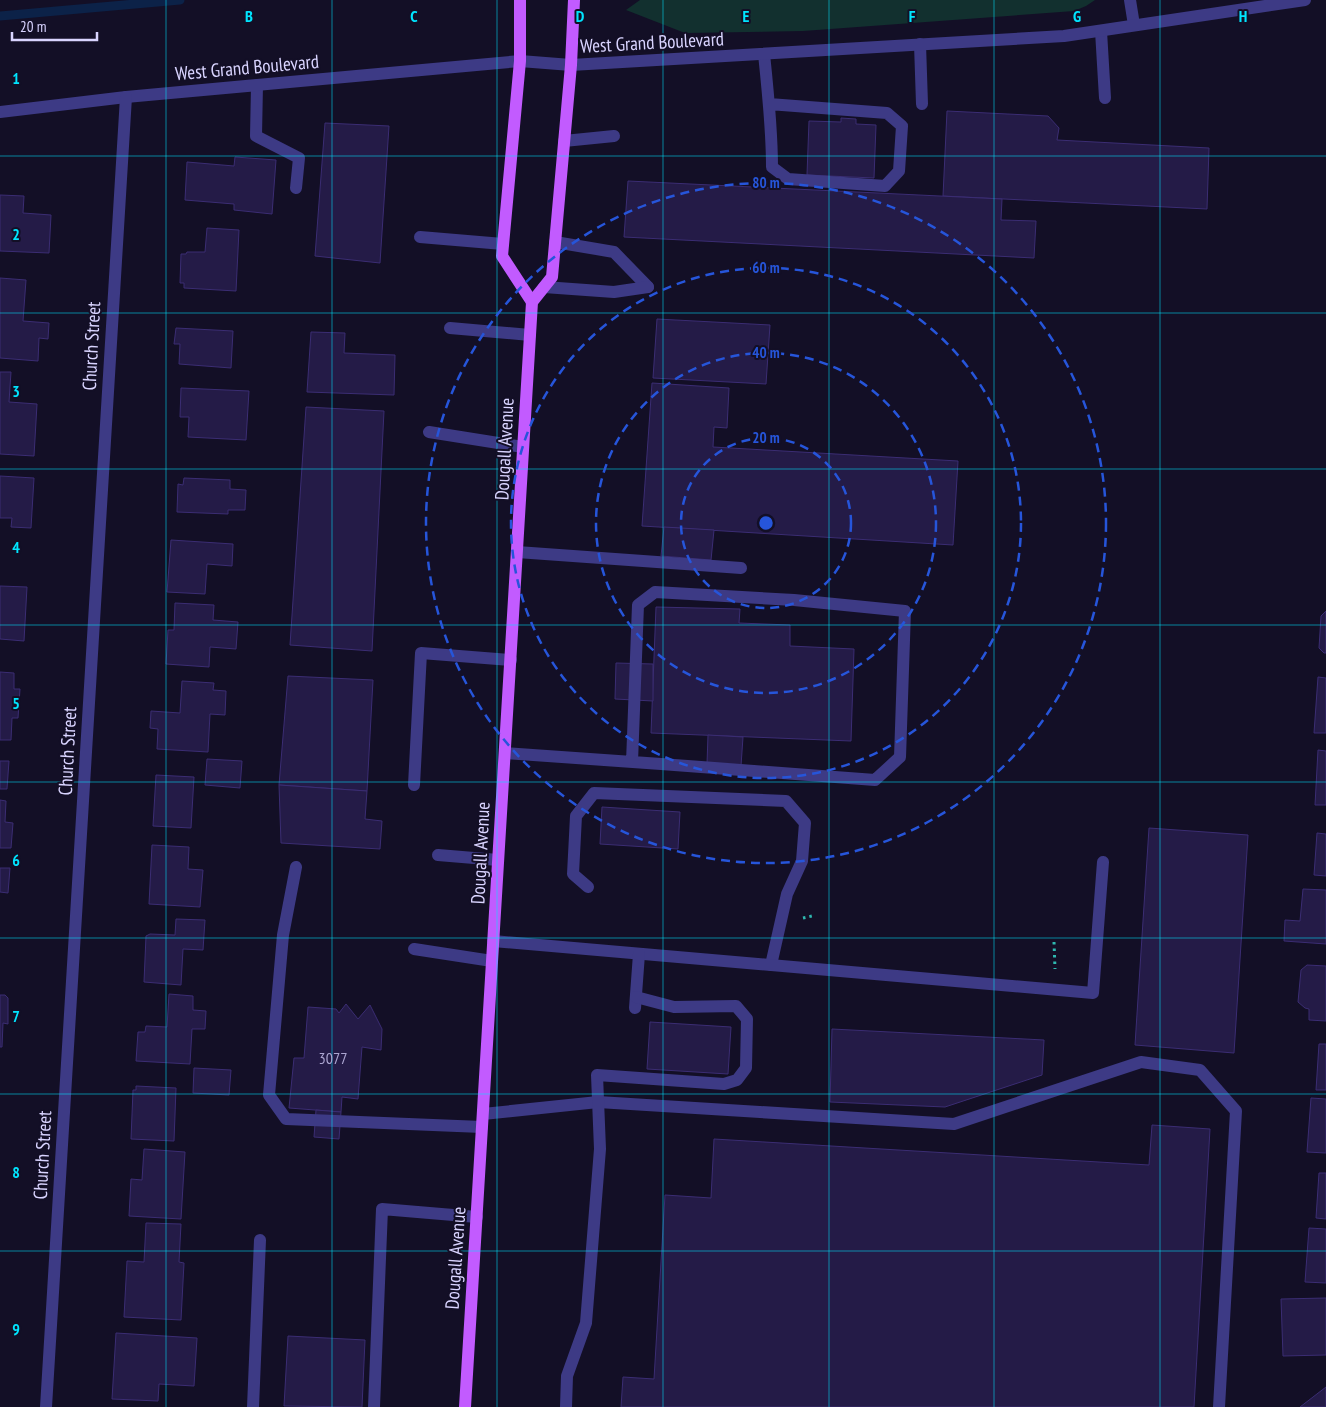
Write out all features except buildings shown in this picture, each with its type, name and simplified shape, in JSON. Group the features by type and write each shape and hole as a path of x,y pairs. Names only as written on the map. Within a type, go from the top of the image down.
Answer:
{"main road":[{"path":"520,0 520,61 502,256 532,302 552,277 571,65 574,0"},
{"name":"Dougall Avenue","path":"465,1407 532,302"}],"street":[{"path":"1130,0 1134,25"},
{"name":"West Grand Boulevard","path":"0,112 126,97 520,61 571,65 1064,36 1305,0"},
{"path":"1100,31 1105,98"},
{"path":"920,44 922,104"},
{"path":"764,54 772,140 772,167 788,179 885,186 899,171 902,126 887,113 769,104"},
{"path":"257,85 256,136 299,158 296,188"},
{"name":"Church Street","path":"46,1407 126,97"},
{"path":"564,141 614,136"},
{"path":"420,237 503,244"},
{"path":"544,287 614,292 648,287 614,252 555,242"},
{"path":"450,328 530,335"},
{"path":"429,432 523,447"},
{"path":"517,552 741,568"},
{"path":"505,753 875,780 900,757 905,611 794,600 655,592 638,605 632,762"},
{"path":"414,785 421,653 511,660"},
{"path":"588,887 573,874 576,816 594,792 786,801 805,823 802,861 787,894 771,965"},
{"path":"438,855 498,860"},
{"path":"493,941 1093,994 1103,862"},
{"path":"296,867 283,935 269,1095 286,1119 482,1120 598,1102 954,1124 1142,1062 1200,1070 1236,1111 1219,1407"},
{"path":"414,949 492,961"},
{"path":"566,1407 567,1376 586,1323 600,1149 597,1075 724,1084 737,1080 746,1068 747,1019 736,1006 674,1007 635,1002 639,954"},
{"path":"374,1407 382,1209 476,1216"},
{"path":"253,1407 260,1240"}],"path":[{"path":"800,919 812,916"},
{"path":"1054,942 1055,977"}],"green space":[{"path":"640,0 1095,0 1074,11 803,31 685,33 626,10"}],"waterway":[{"path":"0,16 180,0"}]}
